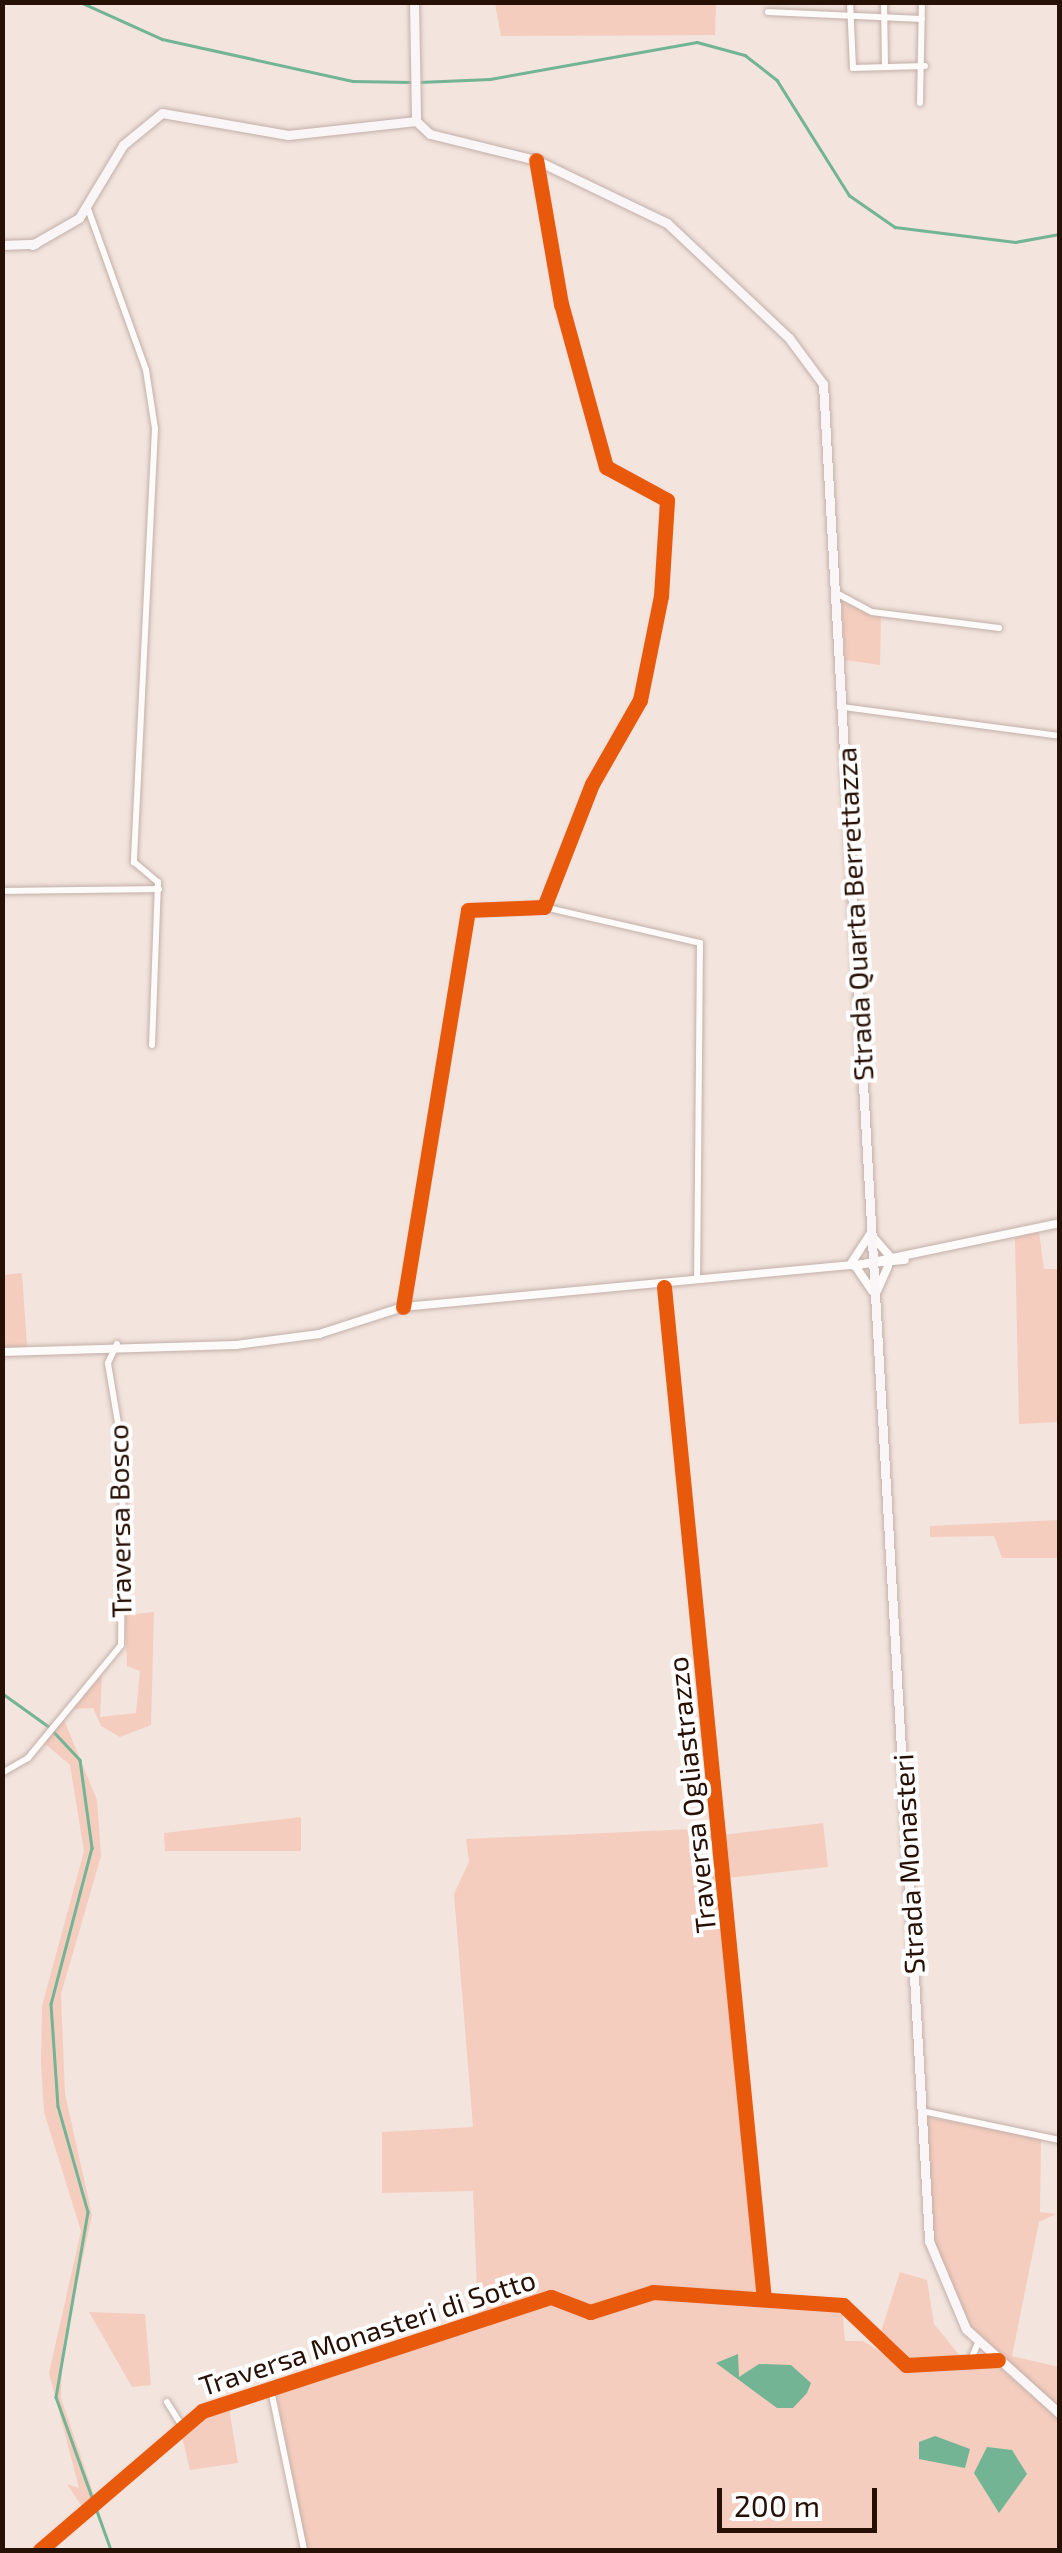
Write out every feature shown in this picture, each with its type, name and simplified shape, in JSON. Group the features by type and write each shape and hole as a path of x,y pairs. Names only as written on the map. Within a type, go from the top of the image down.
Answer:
{"main road":[{"path":"2,245 32,244 61,236 88,207 135,130 162,113 288,135 416,121 414,2"},
{"name":"Strada Quarta Berrettazza","path":"416,121 430,134 536,160 667,223 814,368 830,425 873,1264"},
{"name":"Strada Monasteri","path":"873,1264 922,2111 936,2273 978,2342 1060,2414"}],"street":[{"path":"790,2 791,14"},
{"path":"850,2 853,68 925,66"},
{"path":"884,2 885,67"},
{"path":"920,103 925,66 922,2"},
{"path":"768,12 852,20 922,19"},
{"path":"536,160 561,304 606,467 668,505 645,687 592,784 544,907"},
{"path":"88,207 146,370 155,429 134,862 159,888 152,1045"},
{"path":"838,594 872,612 1000,628"},
{"path":"843,707 1060,736"},
{"path":"2,891 159,888"},
{"path":"404,1307 468,910 544,907 700,943 698,1281"},
{"path":"2,1352 299,1338 404,1307 664,1287 840,1265 891,1263 1060,1223"},
{"path":"854,1264 871,1233 891,1263"},
{"path":"876,1300 891,1263"},
{"path":"854,1264 876,1300"},
{"name":"Traversa Ogliastrazzo","path":"664,1287 764,2299"},
{"name":"Traversa Bosco","path":"2,1772 28,1758 121,1645 122,1452 108,1363 116,1344"},
{"path":"922,2111 1060,2140"},
{"name":"Traversa Monasteri di Sotto","path":"40,2550 181,2424 551,2297 590,2312 653,2292 843,2305 906,2365 968,2366 998,2360"},
{"path":"968,2366 978,2342"},
{"name":"Traversa Monasteri di Sotto","path":"271,2390 304,2550"},
{"path":"167,2402 181,2424"}],"shaded area":[{"path":"495,3 716,3 715,35 501,36"},
{"path":"842,602 881,615 880,665 845,660"},
{"path":"1039,1232 1044,1269 1059,1269 1059,1422 1019,1424 1015,1238"},
{"path":"22,1273 27,1347 3,1349 3,1275"},
{"path":"1059,1520 1059,1558 1002,1558 994,1536 930,1537 930,1526"},
{"path":"154,1612 151,1725 120,1737 101,1726 93,1708 73,1709 102,1675 100,1717 136,1713 140,1671 127,1666 125,1615"},
{"path":"64,1720 97,1800 101,1856 61,1994 65,2094 92,2215 62,2355 61,2398 95,2498 83,2508 67,2484 79,2488 49,2373 81,2231 44,2112 41,2064 42,2006 84,1851 70,1765 43,1742"},
{"path":"301,1817 301,1851 165,1851 164,1833"},
{"path":"823,1823 828,1867 726,1878 722,1835"},
{"path":"717,1828 762,2296 650,2290 590,2309 559,2292 478,2316 473,2191 382,2193 382,2132 473,2127 454,1894 469,1862 466,1839"},
{"path":"926,2117 1041,2138 1040,2212 1056,2214 1039,2222 1012,2356 1059,2367 1059,2409 964,2320 934,2250"},
{"path":"900,2272 927,2280 934,2324 965,2362 905,2362 879,2338"},
{"path":"656,2295 842,2307 845,2341 863,2341 908,2369 998,2366 1059,2420 1059,2550 307,2550 276,2392 552,2300 590,2315"},
{"path":"89,2312 145,2314 151,2385 132,2387"},
{"path":"738,2354 739,2377 759,2364 791,2365 811,2383 807,2393 793,2408 777,2408 716,2363"},
{"path":"228,2402 238,2463 190,2470 180,2428"},
{"path":"935,2436 970,2449 965,2468 919,2459 919,2442"},
{"path":"987,2447 1012,2450 1027,2474 999,2513 974,2473"}],"waterway":[{"path":"80,2 162,39 353,81 411,82"},
{"path":"419,82 490,79 697,42 745,55 777,80 849,195 895,227 1015,242 1060,234"},
{"path":"2,1693 48,1726"},
{"path":"54,1732 80,1760 92,1848 51,2004 58,2106 88,2212 56,2397 111,2550"}],"cycle path":[{"path":"403,1307 468,910 544,907 592,784 640,700 661,596 667,500 606,467 561,304 536,160"},
{"path":"664,1287 764,2299"},
{"path":"40,2550 202,2411 551,2297 590,2312 653,2292 843,2305 906,2365 998,2360"}]}
